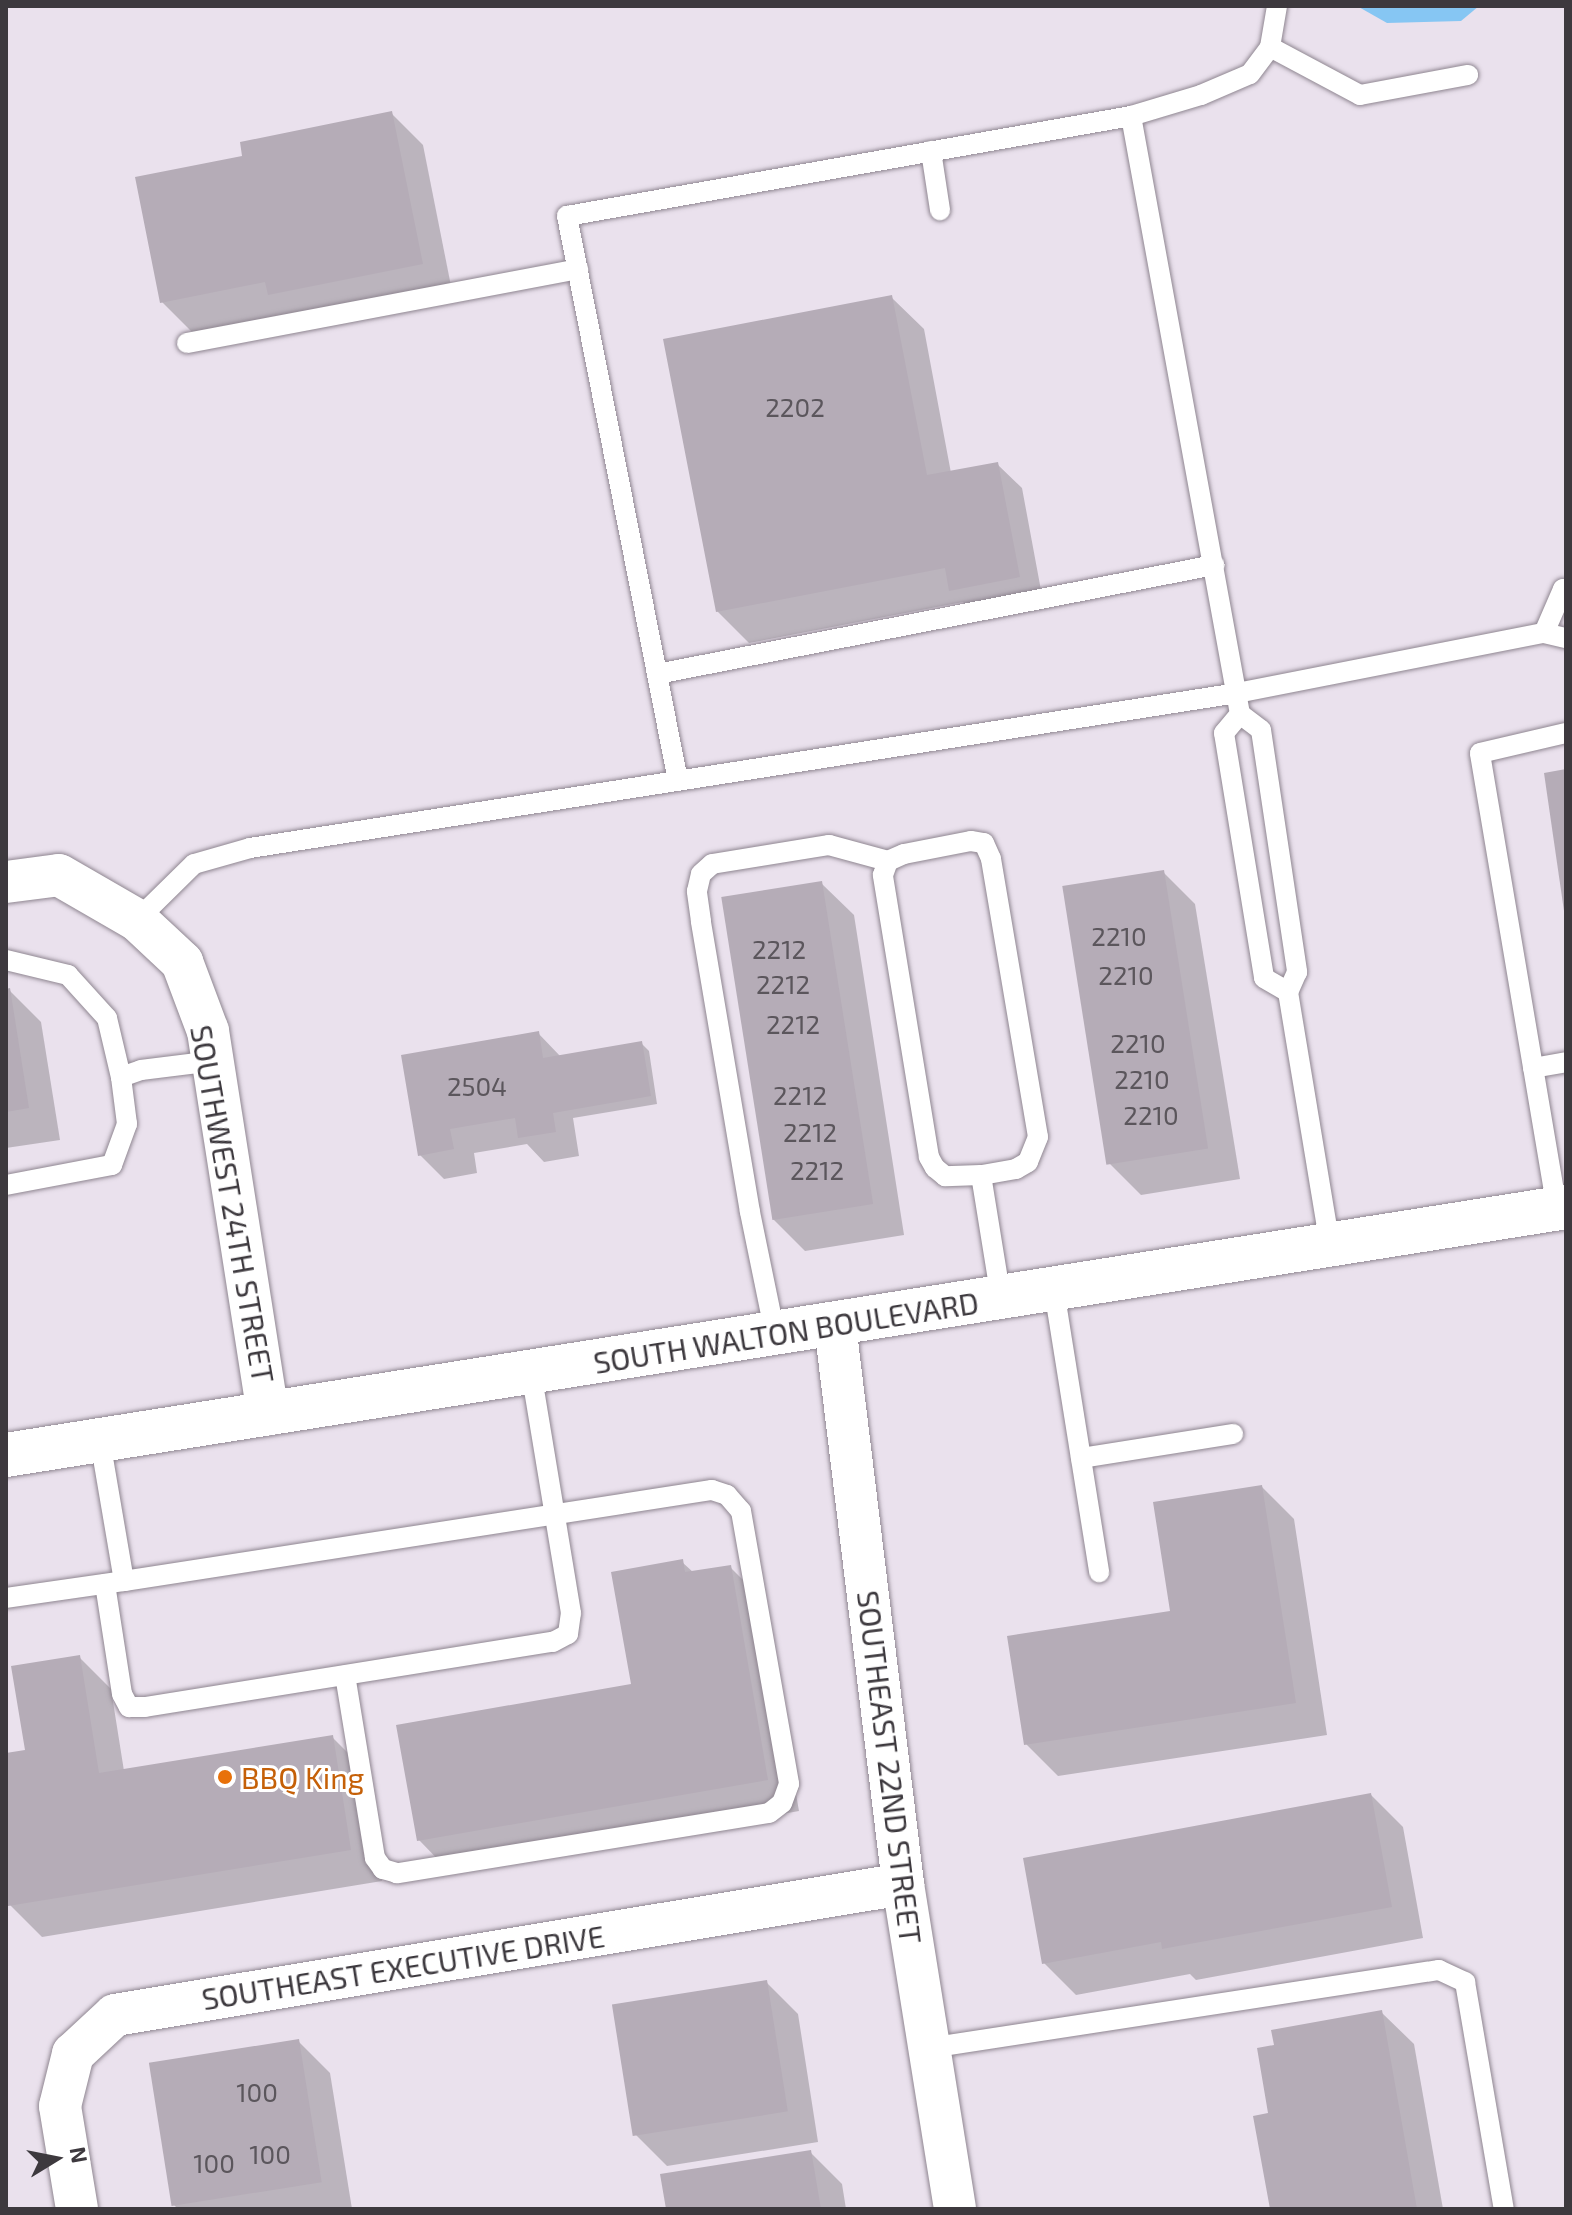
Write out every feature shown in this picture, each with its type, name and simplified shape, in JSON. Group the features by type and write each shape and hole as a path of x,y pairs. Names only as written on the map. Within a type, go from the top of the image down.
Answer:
{"main road":[{"name":"SOUTH WALTON BOULEVARD","path":"6,1455 1562,1208"}],"street":[{"name":"SOUTHWEST 24TH STREET","path":"6,882 59,875 137,920 182,962 208,1031 268,1414"},
{"name":"SOUTHEAST 22ND STREET","path":"835,1325 903,1884 955,2209"},
{"name":"SOUTHEAST EXECUTIVE DRIVE","path":"77,2209 60,2106 73,2054 115,2015 903,1884"}],"lane":[{"path":"678,781 567,216 1131,116 1201,95 1250,74 1270,47 1277,6"},
{"path":"1270,47 1360,95 1468,75"},
{"path":"1131,116 1238,704 1261,730 1297,972 1288,992 1330,1245"},
{"path":"931,151 940,210"},
{"path":"187,343 578,269"},
{"path":"657,674 1214,565"},
{"path":"1544,633 1563,589 1566,591"},
{"path":"137,920 194,864 250,848 678,781 1238,704 1544,633 1566,638"},
{"path":"1238,704 1224,733 1264,978 1288,992"},
{"path":"1562,1208 1533,1068 1480,753 1566,733"},
{"path":"775,1334 750,1212 701,921 697,891 701,874 712,864 829,845 888,861 971,841 984,843 991,859 1038,1137 1028,1162 981,1175 945,1176 935,1168 929,1157 883,875 888,861"},
{"path":"6,960 68,975 107,1018 121,1077 127,1124 112,1165 6,1185"},
{"path":"121,1077 141,1070 213,1061"},
{"path":"1533,1068 1566,1062"},
{"path":"981,1175 1001,1298"},
{"path":"1054,1290 1099,1572"},
{"path":"100,1440 122,1694 129,1707 145,1707 553,1642 568,1634 571,1613 531,1372"},
{"path":"1081,1458 1233,1434"},
{"path":"6,1598 712,1490 727,1495 741,1511 789,1784 782,1803 769,1813 397,1873 383,1869 375,1858 345,1675"},
{"path":"929,2048 1439,1970 1465,1982 1504,2209"}],"water":[{"path":"1357,6 1479,6 1461,21 1387,23"}],"building":[{"path":"392,111 423,264 268,295 265,282 160,303 135,177 242,156 240,142"},
{"path":"892,295 927,475 998,462 1020,577 949,591 945,568 716,612 663,339"},
{"path":"1566,769 1566,911 1564,911 1544,773"},
{"path":"1164,870 1208,1149 1106,1165 1062,886"},
{"path":"822,881 873,1204 772,1220 721,897"},
{"path":"10,988 29,1108 6,1112 6,989"},
{"path":"539,1031 543,1058 642,1041 651,1096 553,1113 556,1132 518,1138 515,1118 450,1129 454,1149 418,1156 401,1055"},
{"path":"1262,1485 1296,1703 1024,1745 1007,1636 1170,1611 1153,1502"},
{"path":"683,1559 685,1572 731,1565 768,1780 417,1841 396,1725 631,1684 611,1572"},
{"path":"80,1655 99,1773 333,1735 351,1850 8,1906 6,1753 25,1750 11,1666"},
{"path":"1371,1793 1392,1907 1162,1949 1161,1942 1042,1964 1023,1858"},
{"path":"767,1980 788,2111 633,2136 612,2005"},
{"path":"1382,2010 1417,2209 1270,2209 1253,2116 1268,2113 1257,2048 1274,2045 1271,2030"},
{"path":"299,2039 322,2182 172,2206 149,2063"},
{"path":"811,2150 821,2209 666,2209 660,2174"}],"place":[{"name":"BBQ King","path":"225,1777"}]}
